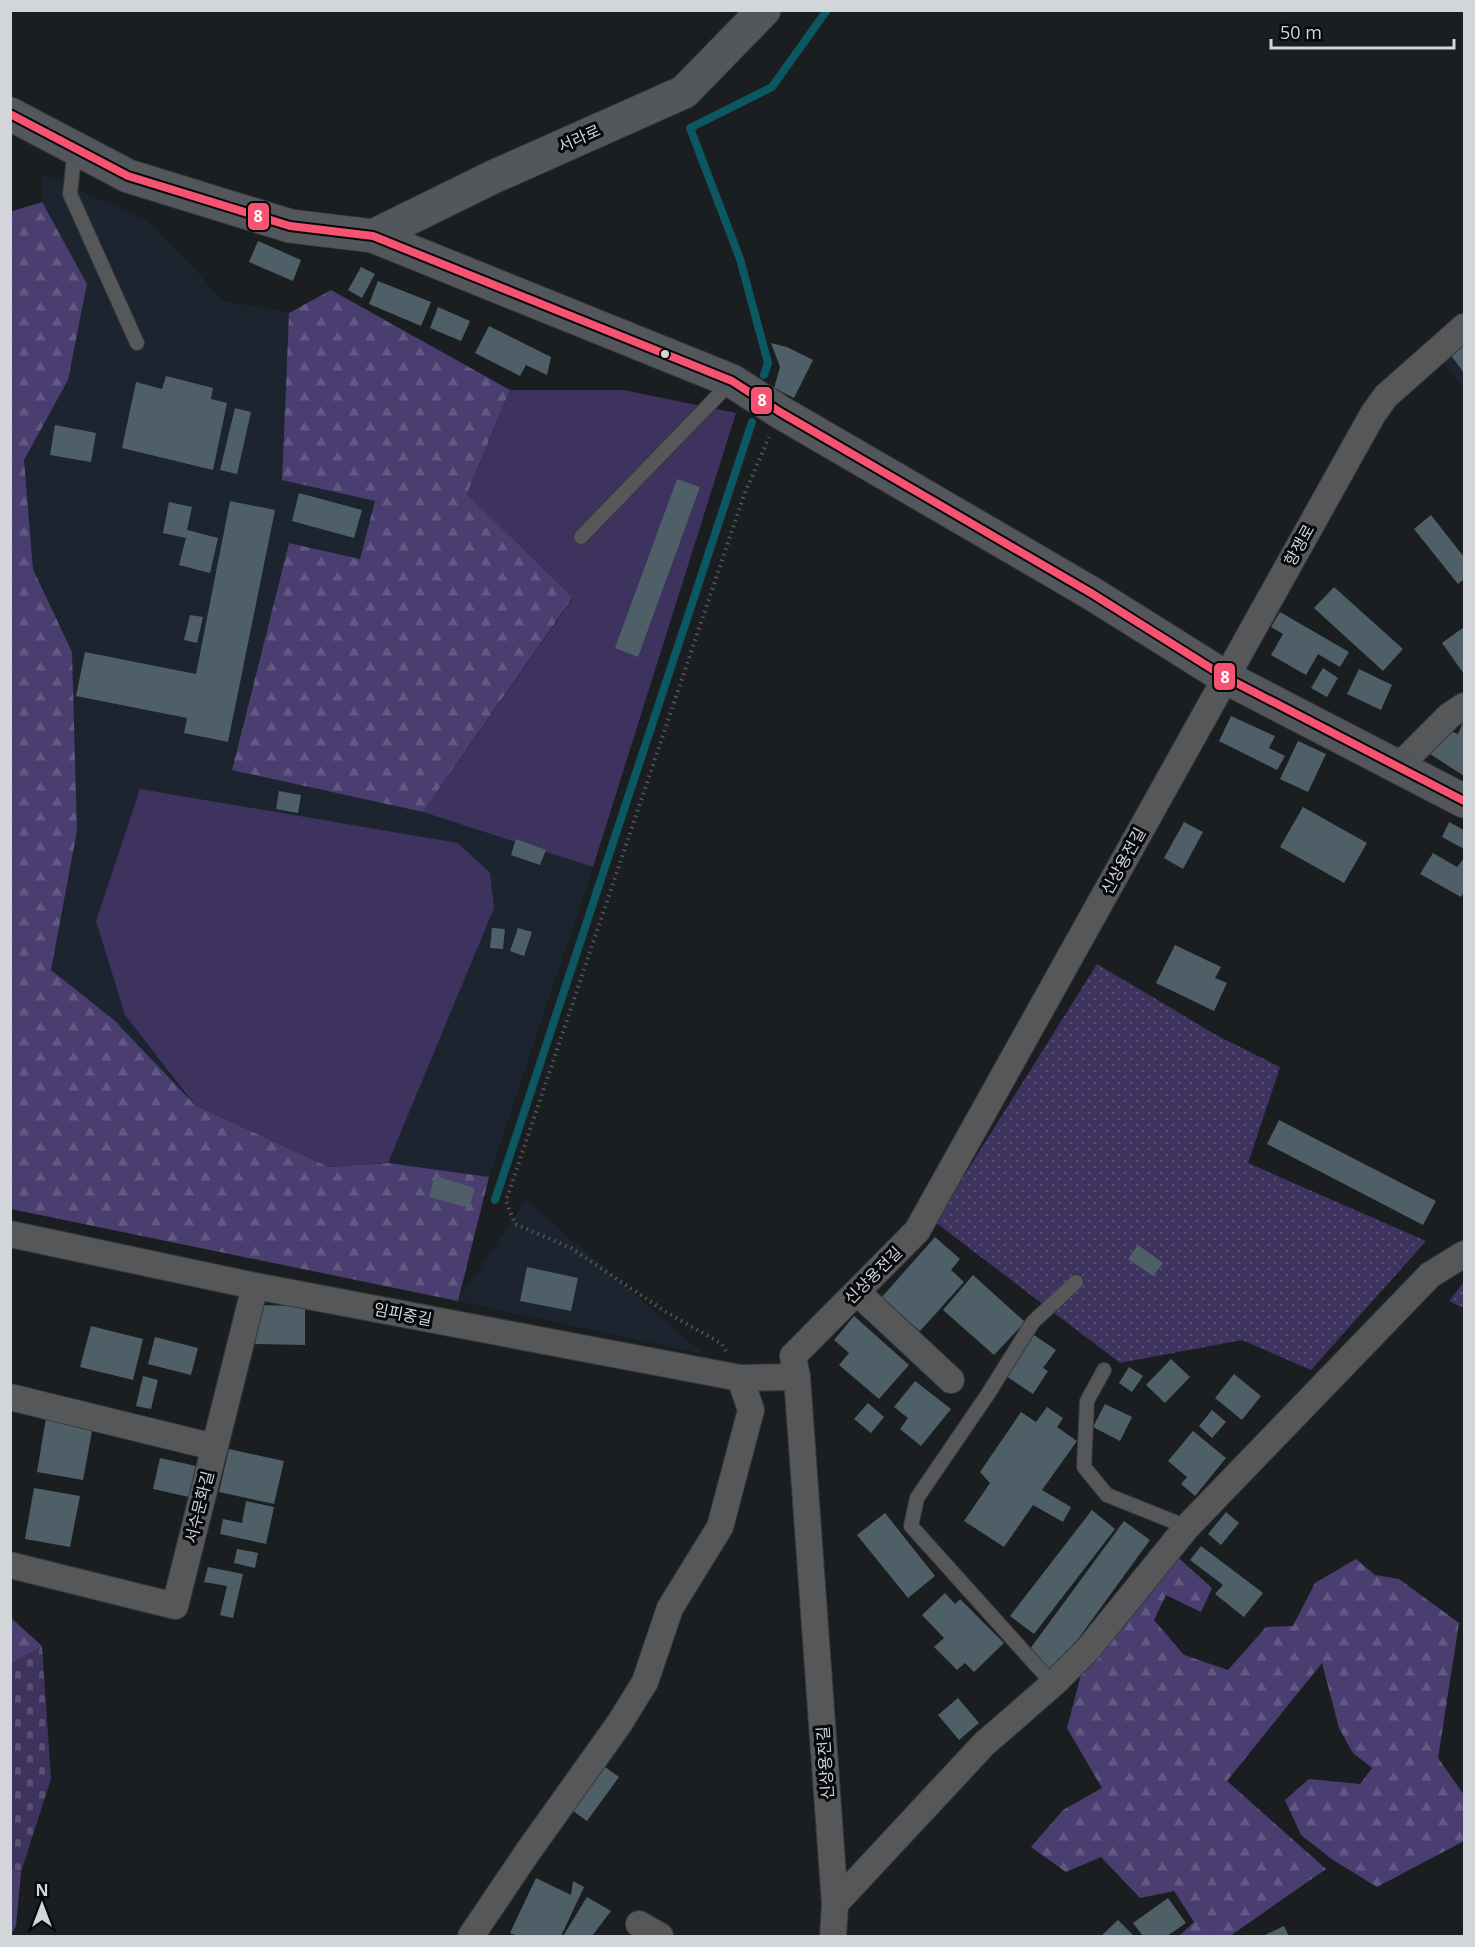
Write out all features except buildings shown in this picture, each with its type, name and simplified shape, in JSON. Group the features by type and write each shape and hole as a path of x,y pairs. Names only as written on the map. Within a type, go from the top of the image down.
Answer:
{"street":[{"name":"서라로","path":"373,236 493,177 684,92 764,10"},
{"path":"10,114 128,176 290,226 373,236 732,381 1091,593 1225,677 1464,801"},
{"name":"항쟁로","path":"1225,677 1373,414 1386,396 1464,327"},
{"name":"신상용전길","path":"833,1936 835,1904 797,1377 793,1356 917,1231 1225,677"},
{"path":"1397,768 1449,716 1464,706"},
{"name":"임피중길","path":"10,1234 255,1286 740,1378 797,1377"},
{"path":"835,1904 984,1744 1053,1684 1089,1648 1187,1527 1430,1275 1464,1254"},
{"path":"10,1397 213,1447 255,1286"},
{"path":"857,1292 951,1380"},
{"path":"471,1936 619,1724 645,1682 670,1608 720,1527 752,1410 740,1378"},
{"name":"서수문화길","path":"10,1565 175,1606 213,1447"},
{"path":"639,1924 660,1936"}],"lane":[{"path":"75,148 70,194 137,343"},
{"path":"581,537 732,381"},
{"path":"1053,1684 911,1526 917,1498 1033,1323 1076,1282"},
{"path":"1104,1370 1087,1401 1084,1467 1107,1496 1187,1527"}],"path":[{"path":"740,1378 723,1344 666,1312 571,1248 515,1224 506,1201 744,495 780,411"}],"shaded area":[{"path":"43,174 148,221 224,301 289,313 282,479 375,501 360,559 289,543 232,769 423,812 593,867 489,1177 388,1163 329,1167 195,1105 114,1020 51,970 77,831 72,652 33,569 24,460 68,379 87,284 42,202"},
{"path":"1464,340 1464,389 1442,361"},
{"path":"526,1200 703,1354 458,1301"}],"green space":[{"path":"42,202 87,284 68,380 24,460 33,569 72,652 77,831 51,970 114,1020 195,1105 329,1167 388,1163 489,1177 458,1301 11,1209 10,212"},
{"path":"331,290 510,390 467,494 573,597 423,812 232,770 289,543 360,559 375,501 282,480 289,313"},
{"path":"510,390 623,390 736,413 593,867 423,812 573,598 467,494"},
{"path":"140,789 458,843 490,873 494,908 388,1163 329,1167 195,1105 125,1015 96,921"},
{"path":"1097,964 1218,1036 1280,1067 1248,1163 1426,1241 1311,1370 1242,1340 1120,1363 935,1222"},
{"path":"1464,1282 1464,1308 1449,1301"},
{"path":"1161,1542 1212,1588 1201,1612 1166,1595 1154,1620 1184,1655 1228,1670 1266,1627 1293,1626 1315,1583 1356,1559 1375,1575 1399,1579 1459,1623 1438,1758 1464,1795 1464,1841 1377,1887 1333,1860 1301,1835 1285,1800 1309,1779 1360,1784 1372,1768 1353,1753 1339,1728 1322,1663 1227,1781 1326,1869 1230,1936 1179,1936 1194,1922 1174,1891 1140,1898 1101,1857 1066,1872 1031,1847 1063,1810 1102,1788 1067,1728 1092,1633"},
{"path":"10,1617 42,1646 11,1664 10,1664"},
{"path":"42,1646 51,1779 21,1872 11,1869 11,1664"},
{"path":"11,1869 21,1872 16,1926 11,1935"}],"waterway":[{"path":"764,375 768,363 740,259 690,128 772,87 827,10"},
{"path":"495,1200 752,422"}],"transit line":[{"name":"8","path":"10,114 128,176 290,226 373,236 732,381 780,412 1091,593 1225,677 1464,801"}]}
